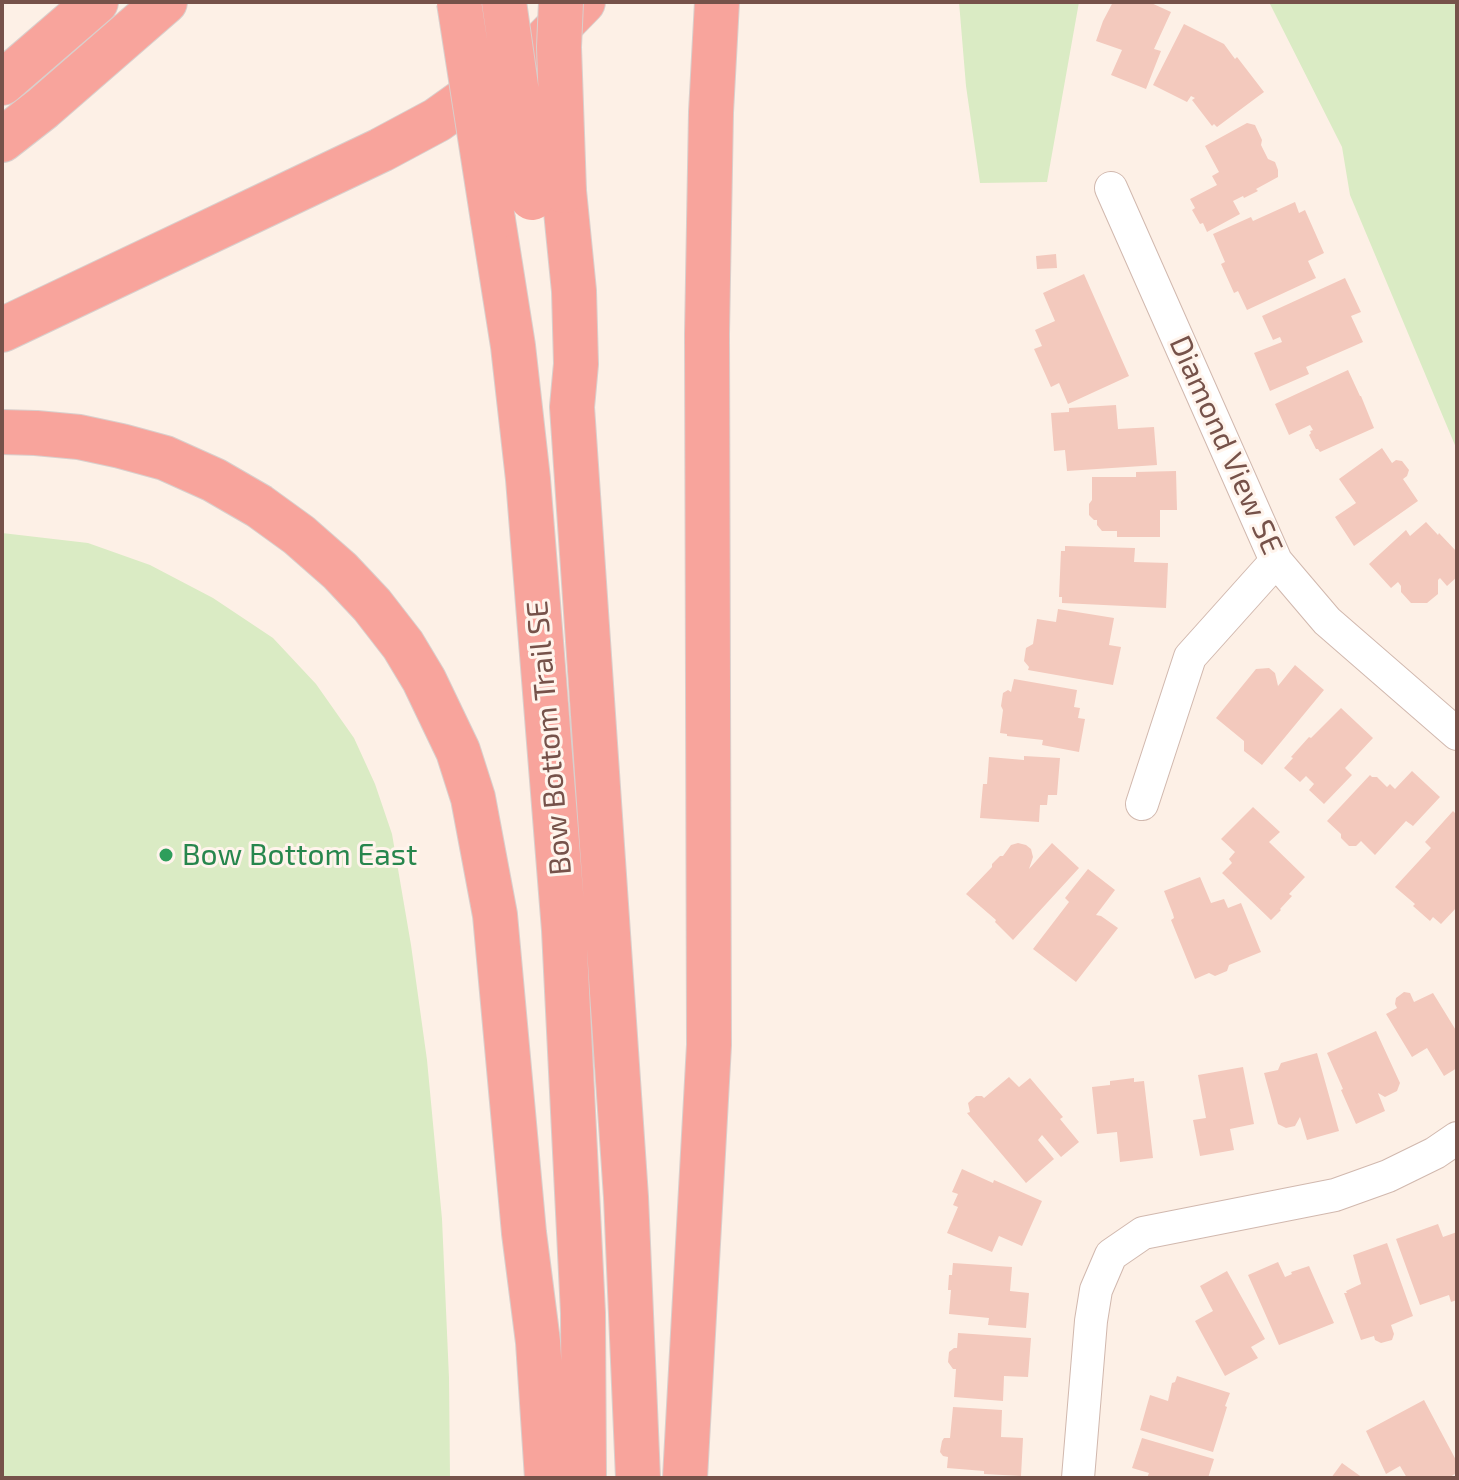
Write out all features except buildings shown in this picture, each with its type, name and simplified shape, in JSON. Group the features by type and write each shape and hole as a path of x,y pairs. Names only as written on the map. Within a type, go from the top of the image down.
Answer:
{"highway":[{"path":"2,83 96,2"},
{"path":"2,140 165,2"},
{"name":"Bow Bottom Trail SE","path":"459,2 513,346 528,479 564,930 583,1313 584,1478"},
{"path":"504,2 548,194"},
{"path":"548,194 561,2"},
{"path":"2,330 381,150 437,120 538,48 583,2"},
{"path":"685,1478 709,1045 707,334 711,112 717,2"},
{"name":"Bow Bottom Trail SE","path":"548,194 557,363 572,407 626,1197 638,1478"},
{"path":"2,432 79,437 165,458 214,480 259,506 299,535 340,571 380,615 424,680 458,751 473,798 495,915 524,1233 538,1342 547,1478"}],"street":[{"name":"Diamond View SE","path":"1111,188 1276,561 1327,621 1457,734"},
{"path":"1142,804 1190,657 1276,561"},
{"path":"1078,1478 1091,1321 1096,1290 1111,1255 1143,1233 1335,1195 1388,1176 1435,1153 1457,1138"}],"green space":[{"path":"959,2 1079,2 1047,182 980,183 966,86"},
{"path":"1269,2 1457,2 1457,450 1350,195 1342,147"},
{"path":"2,533 88,543 150,565 213,598 273,638 316,684 354,738 375,784 392,834 427,1060 442,1219 450,1478 2,1478"}],"place":[{"name":"Bow Bottom East","path":"166,855"}]}
